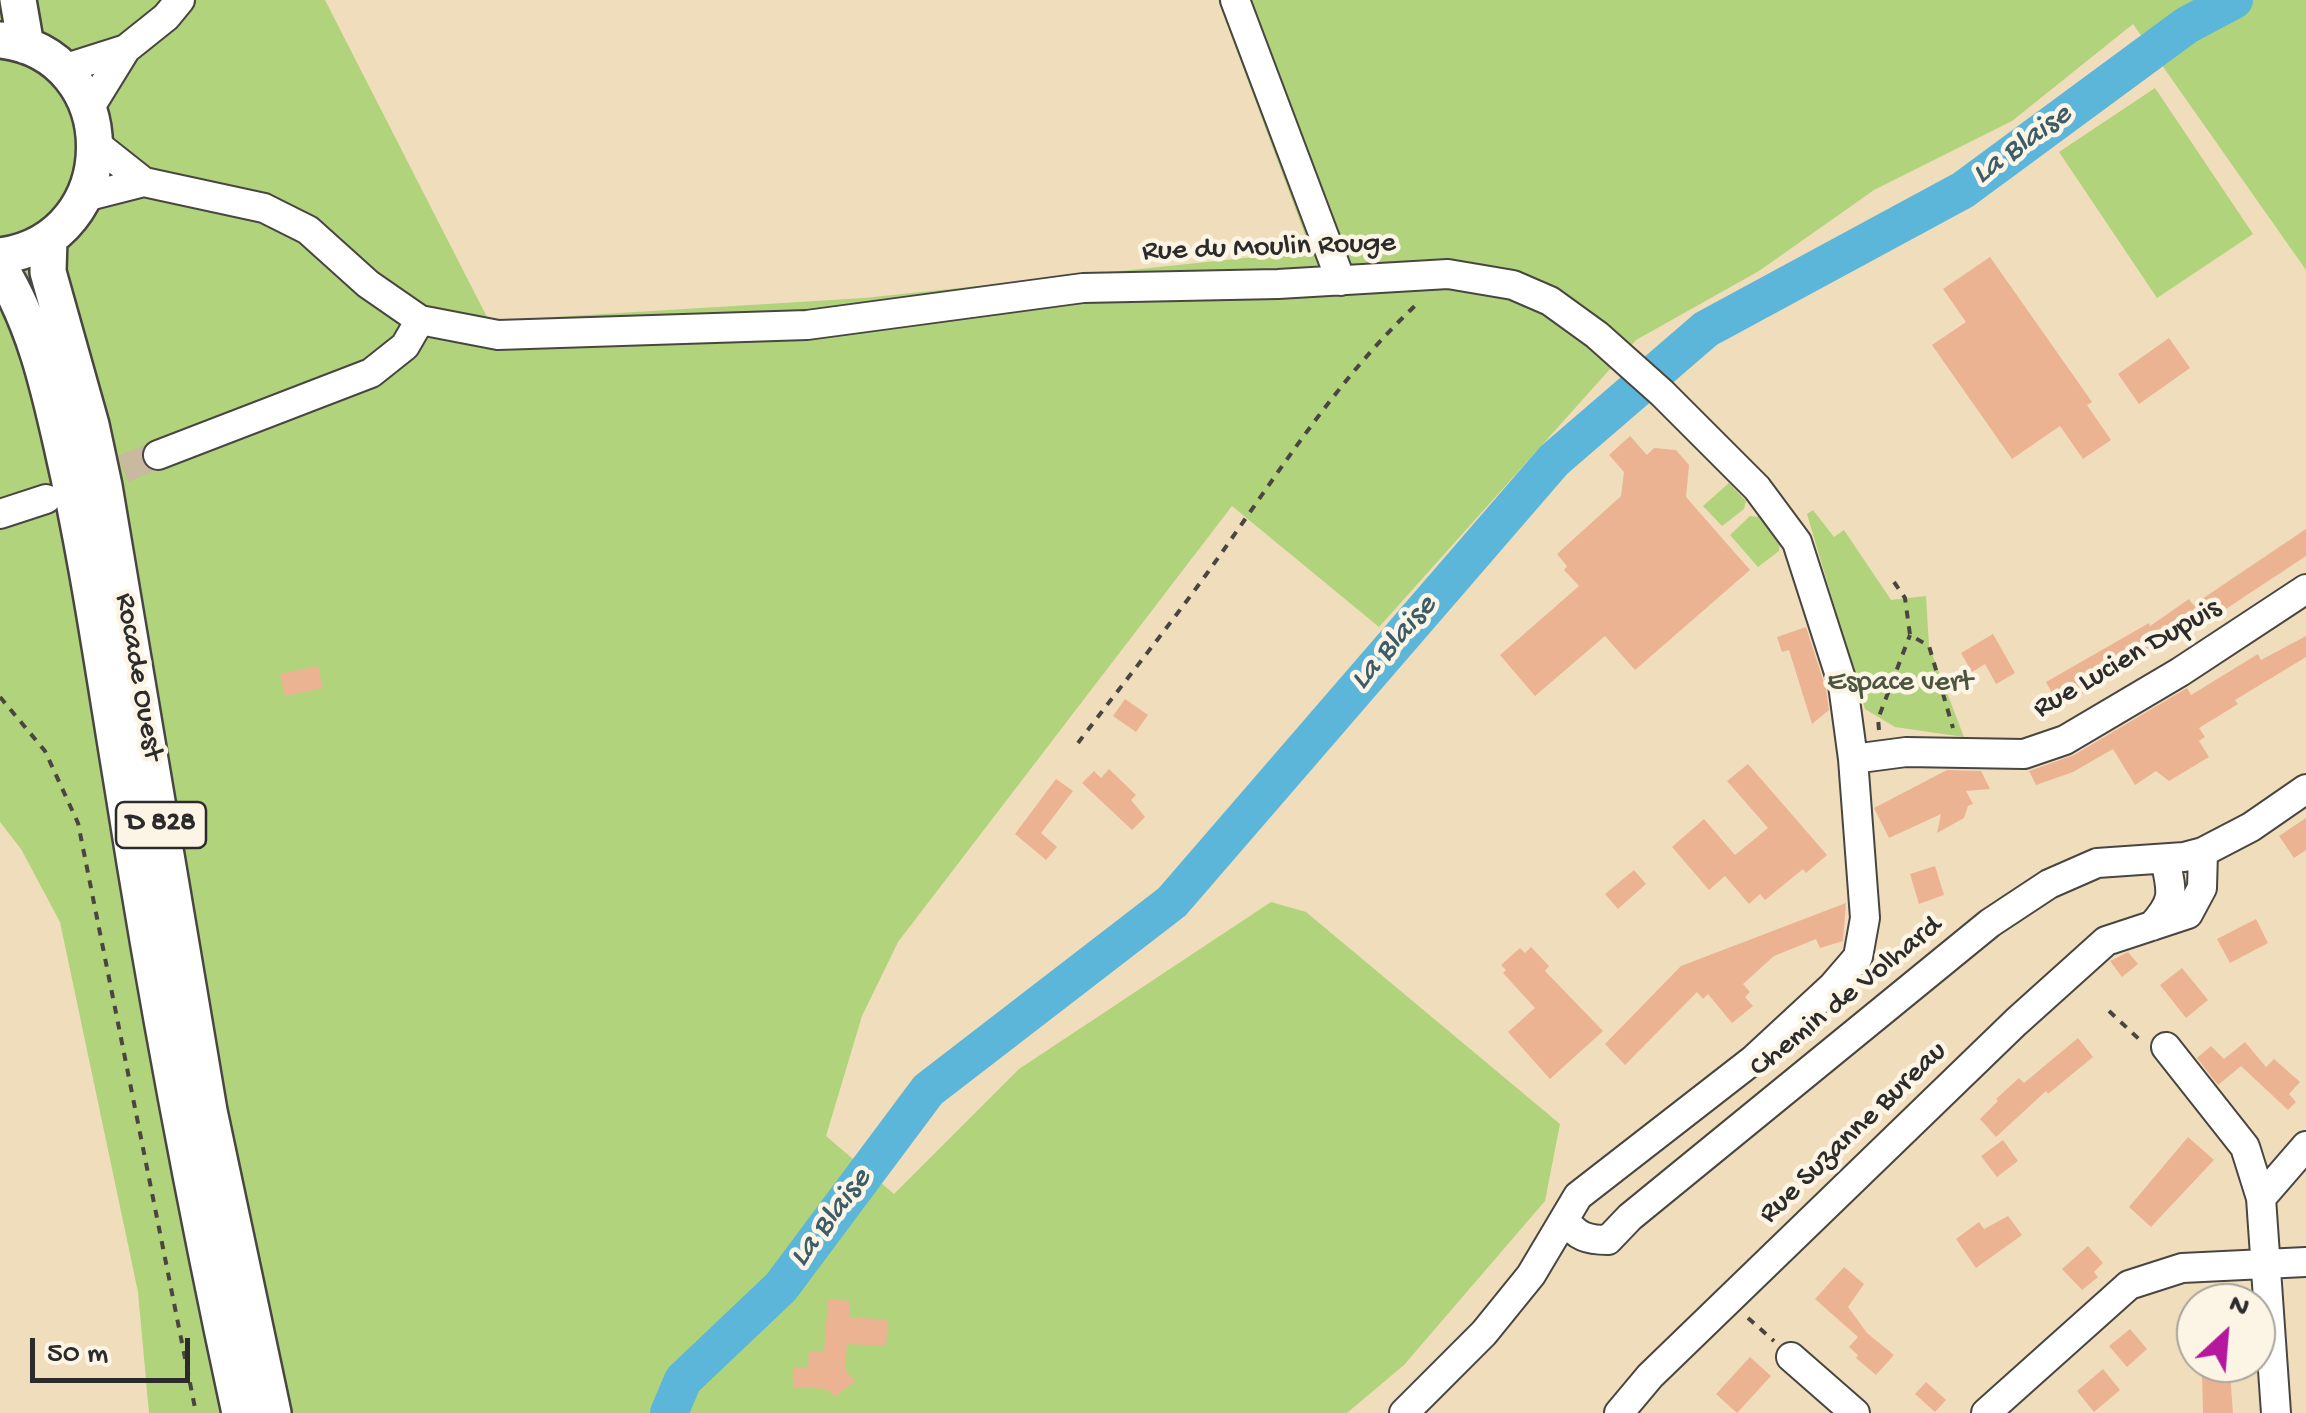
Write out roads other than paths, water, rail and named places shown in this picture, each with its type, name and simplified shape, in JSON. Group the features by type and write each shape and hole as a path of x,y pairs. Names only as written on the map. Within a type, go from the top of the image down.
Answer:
{"main road":[{"path":"0,256 31,248 69,220 92,180 96,144 89,109 62,69 13,43 18,0"},
{"name":"Rocade Ouest","path":"48,238 52,290 91,425 104,486 209,1111 273,1413"},
{"name":"Rocade Ouest","path":"0,268 27,320 42,362 74,496 158,1008 240,1413"}],"street":[{"path":"62,69 126,49 166,18 180,0"},
{"path":"1236,0 1341,280"},
{"path":"89,109 126,49"},
{"name":"Rue du Moulin Rouge","path":"96,144 144,182 264,208 308,230 368,284 420,320 498,335 807,325 1083,288 1448,274 1513,285 1550,301 1662,393 1740,468 1797,542 1843,685 1854,758"},
{"name":"Rue du Moulin Rouge","path":"85,197 144,182"},
{"path":"158,455 371,372 405,346 420,320"},
{"path":"0,514 46,499"},
{"name":"Rue Lucien Dupuis","path":"1854,758 1960,752 2024,754 2066,740 2180,672 2306,589"},
{"name":"Chemin de Volhard","path":"1404,1413 1484,1334 1531,1275 1578,1196 1753,1060 1834,986 1858,957 1865,918 1854,758"},
{"name":"Chemin de Volhard","path":"1565,1220 1573,1232 1588,1240 1608,1240 1714,1148 2019,904 2078,869 2203,852 2251,827 2306,789"},
{"name":"Rue Suzanne Bureau","path":"1618,1413 1650,1376 2016,1022 2093,953 2106,942 2188,914 2202,888 2203,852"},
{"path":"2152,926 2167,910 2172,893 2166,859"},
{"path":"2166,1047 2244,1147 2261,1198 2276,1413"},
{"path":"2261,1198 2306,1146"},
{"path":"1986,1413 2130,1285 2182,1268 2306,1262"},
{"path":"1791,1357 1855,1413"}],"waterway":[{"name":"La Blaise","path":"669,1413 683,1380 781,1287 928,1090 1172,902 1554,460 1706,329 1963,190 2187,25 2234,0"}],"tunnel":[{"path":"84,484 158,455"}],"park label":[{"name":"Espace vert","path":"1900,684"}]}
